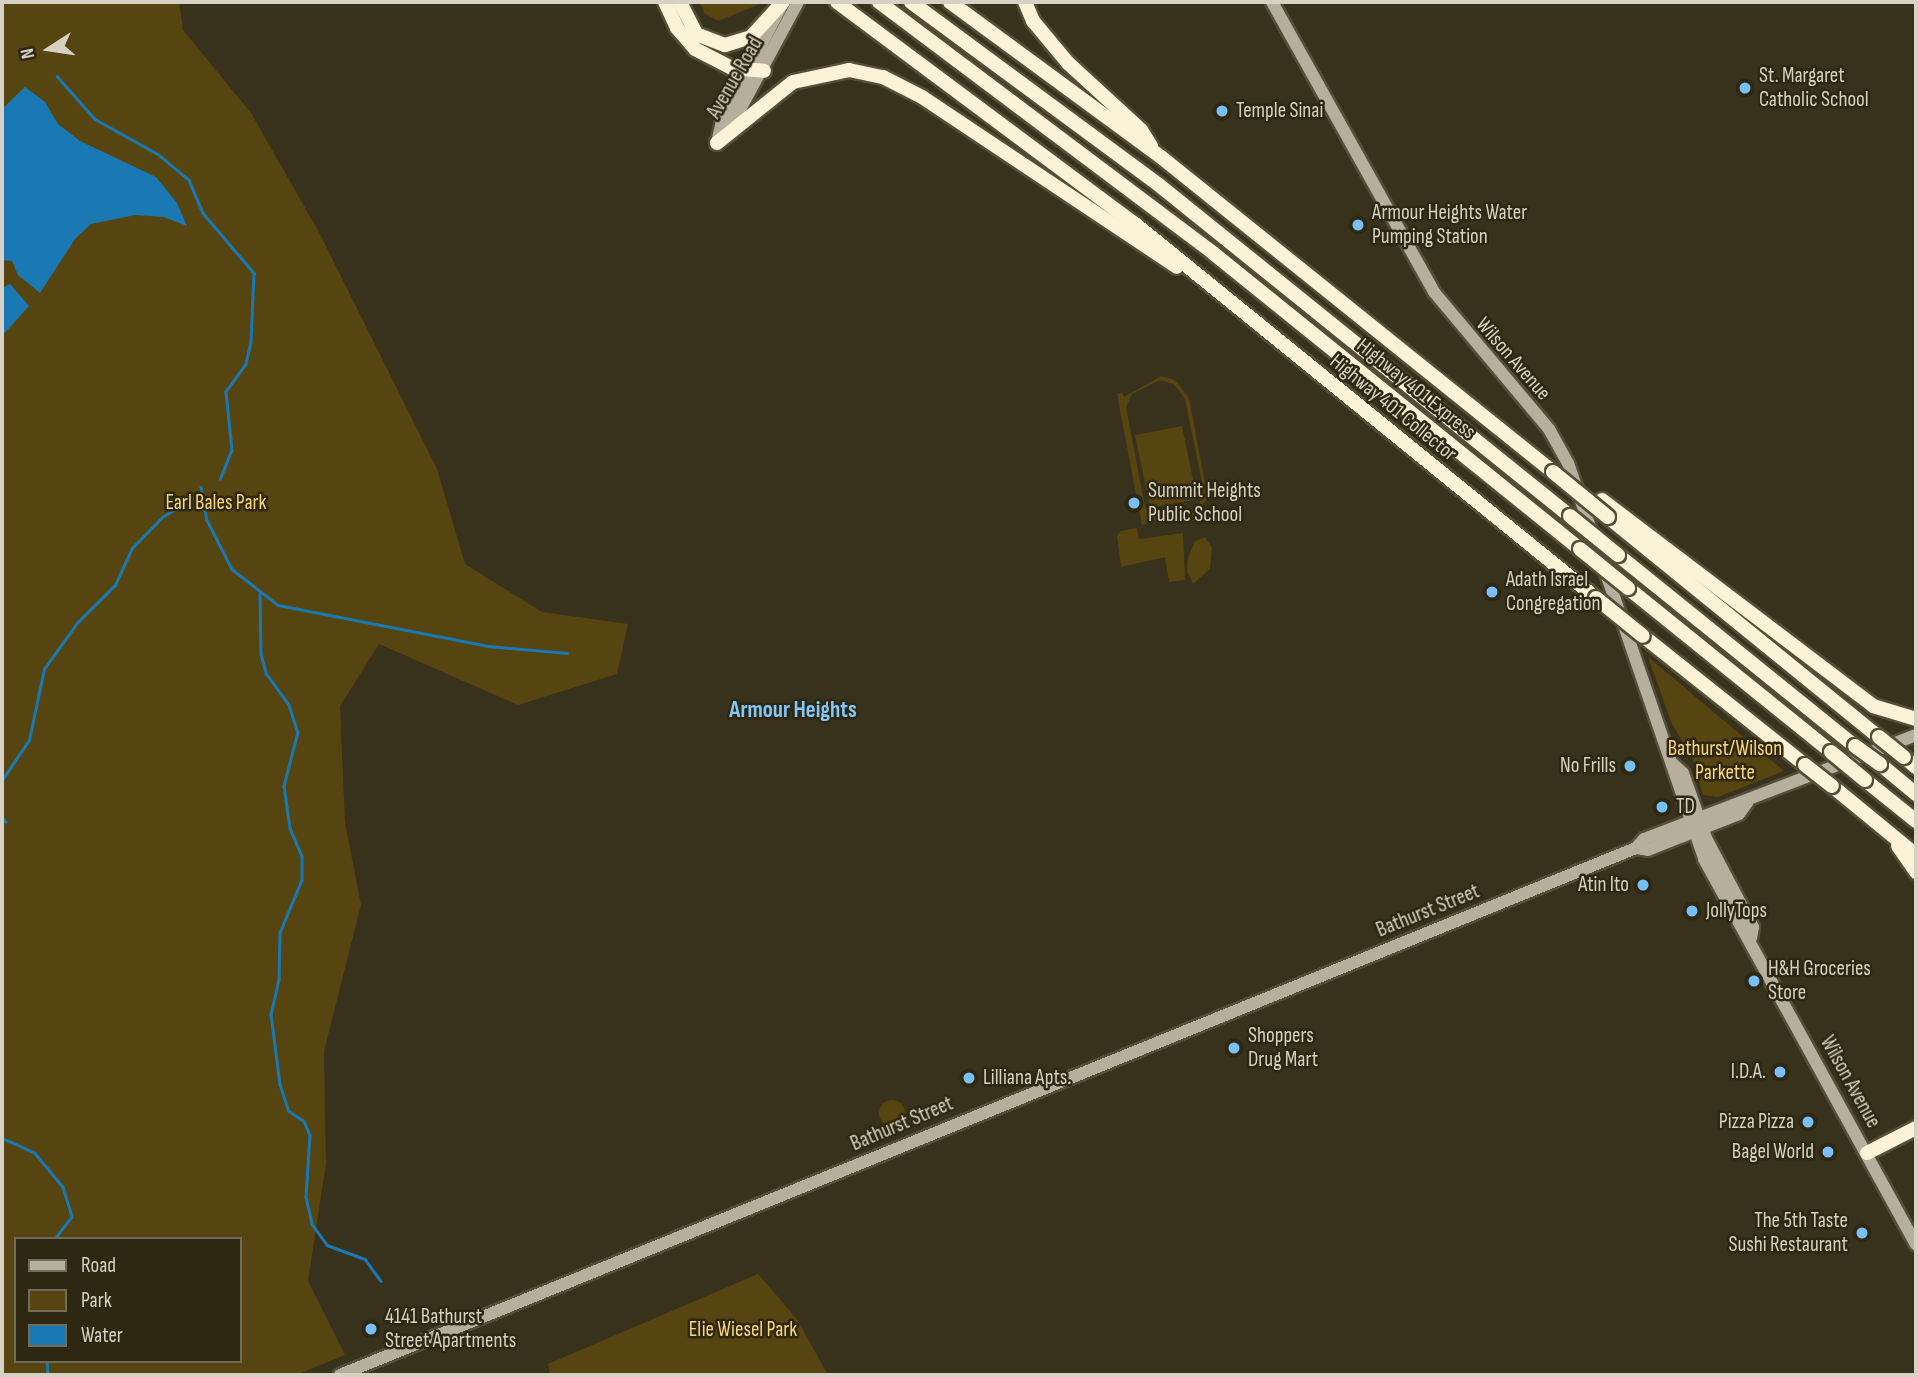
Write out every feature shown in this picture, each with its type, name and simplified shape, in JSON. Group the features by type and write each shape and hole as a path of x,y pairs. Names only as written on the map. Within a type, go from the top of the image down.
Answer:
{"highway":[{"path":"665,2 677,28 695,49 715,62 757,71"},
{"path":"680,2 696,34 725,45 751,37 790,3"},
{"name":"Highway 401 Collector","path":"837,2 1211,285 1916,855"},
{"name":"Highway 401 Express","path":"879,2 1202,245 1916,821"},
{"name":"Highway 401 Express","path":"911,2 1159,185 1916,794"},
{"path":"950,2 1155,153 1551,468 1916,767"},
{"path":"1025,2 1033,21 1068,63 1141,130 1155,153"},
{"path":"717,143 793,82 849,70 883,77 922,97 1166,261 1211,285"},
{"path":"1551,468 1602,500 1873,706 1916,719"},
{"path":"1891,836 1916,872"},
{"path":"1867,1153 1916,1128"}],"main road":[{"name":"Wilson Avenue","path":"1272,2 1434,292 1549,429 1568,463 1673,764 1673,778 1736,921 1751,938 1916,1245"},
{"name":"Avenue Road","path":"717,143 722,122 757,71 790,3"},
{"name":"Bathurst Street","path":"340,1375 1636,848 1644,839 1696,825 1916,735"}],"green space":[{"name":"Earl Bales Park","path":"2,2 179,2 183,30 251,113 320,234 437,469 465,564 542,612 628,624 617,674 518,705 379,644 340,706 345,822 361,905 324,1051 326,1164 308,1281 345,1355 296,1375 2,1375"},
{"path":"700,2 765,2 718,21 704,13"},
{"path":"1161,376 1175,380 1189,398 1208,498 1193,517 1162,522 1147,518 1148,523 1142,525 1117,394 1122,392 1124,397","holes":["1160,380 1174,384 1185,399 1204,493 1195,512 1161,518 1145,507 1126,407 1132,394"]},
{"path":"1182,426 1197,499 1150,508 1135,435"},
{"path":"1137,528 1139,539 1183,533 1185,580 1169,582 1165,557 1121,567 1117,536 1121,531"},
{"path":"1205,537 1212,548 1210,569 1193,584 1187,571 1188,558 1195,541"},
{"name":"Bathurst/Wilson Parkette","path":"1648,657 1784,771 1718,797 1703,795 1693,760 1671,722"},
{"path":"892,1100 901,1104 905,1113 901,1122 892,1126 883,1122 879,1113 883,1104"},
{"name":"Elie Wiesel Park","path":"758,1274 797,1319 828,1375 550,1375 548,1364"}],"water":[{"path":"25,87 45,102 58,124 80,141 156,177 177,203 187,226 164,217 135,215 91,224 75,239 40,293 18,275 12,261 2,260 2,109"},
{"path":"10,284 29,306 2,336 2,288"}],"waterway":[{"path":"57,76 95,119 158,154 189,180 203,213 254,273 251,342 246,364 226,392 232,450 220,479"},
{"path":"201,487 207,520 232,569 278,605 488,646 567,653"},
{"path":"2,780 29,740 44,669 77,623 115,585 132,548 162,517 199,495"},
{"path":"260,594 261,654 266,673 289,705 298,732 284,786 290,828 302,856 302,880 280,933 279,980 271,1014 280,1084 289,1111 304,1121 310,1135 306,1197 312,1224 327,1245 365,1259 381,1281"},
{"path":"2,817 6,822"},
{"path":"2,1138 35,1153 63,1187 72,1217 57,1237"},
{"path":"47,1363 48,1375"}],"place":[{"name":"St. Margaret Catholic School","path":"1745,88"},
{"name":"Temple Sinai","path":"1222,111"},
{"name":"Armour Heights Water Pumping Station","path":"1358,225"},
{"name":"Summit Heights Public School","path":"1134,503"},
{"name":"Adath Israel Congregation","path":"1492,592"},
{"name":"No Frills","path":"1630,766"},
{"name":"TD","path":"1662,807"},
{"name":"Atin Ito","path":"1643,885"},
{"name":"JollyTops","path":"1692,911"},
{"name":"H&H Groceries Store","path":"1754,981"},
{"name":"Shoppers Drug Mart","path":"1234,1048"},
{"name":"I.D.A.","path":"1780,1072"},
{"name":"Lilliana Apts.","path":"969,1078"},
{"name":"Pizza Pizza","path":"1808,1122"},
{"name":"Bagel World","path":"1828,1152"},
{"name":"The 5th Taste Sushi Restaurant","path":"1862,1233"},
{"name":"4141 Bathurst Street Apartments","path":"371,1329"}],"district":[{"name":"Armour Heights","path":"793,710"}]}
